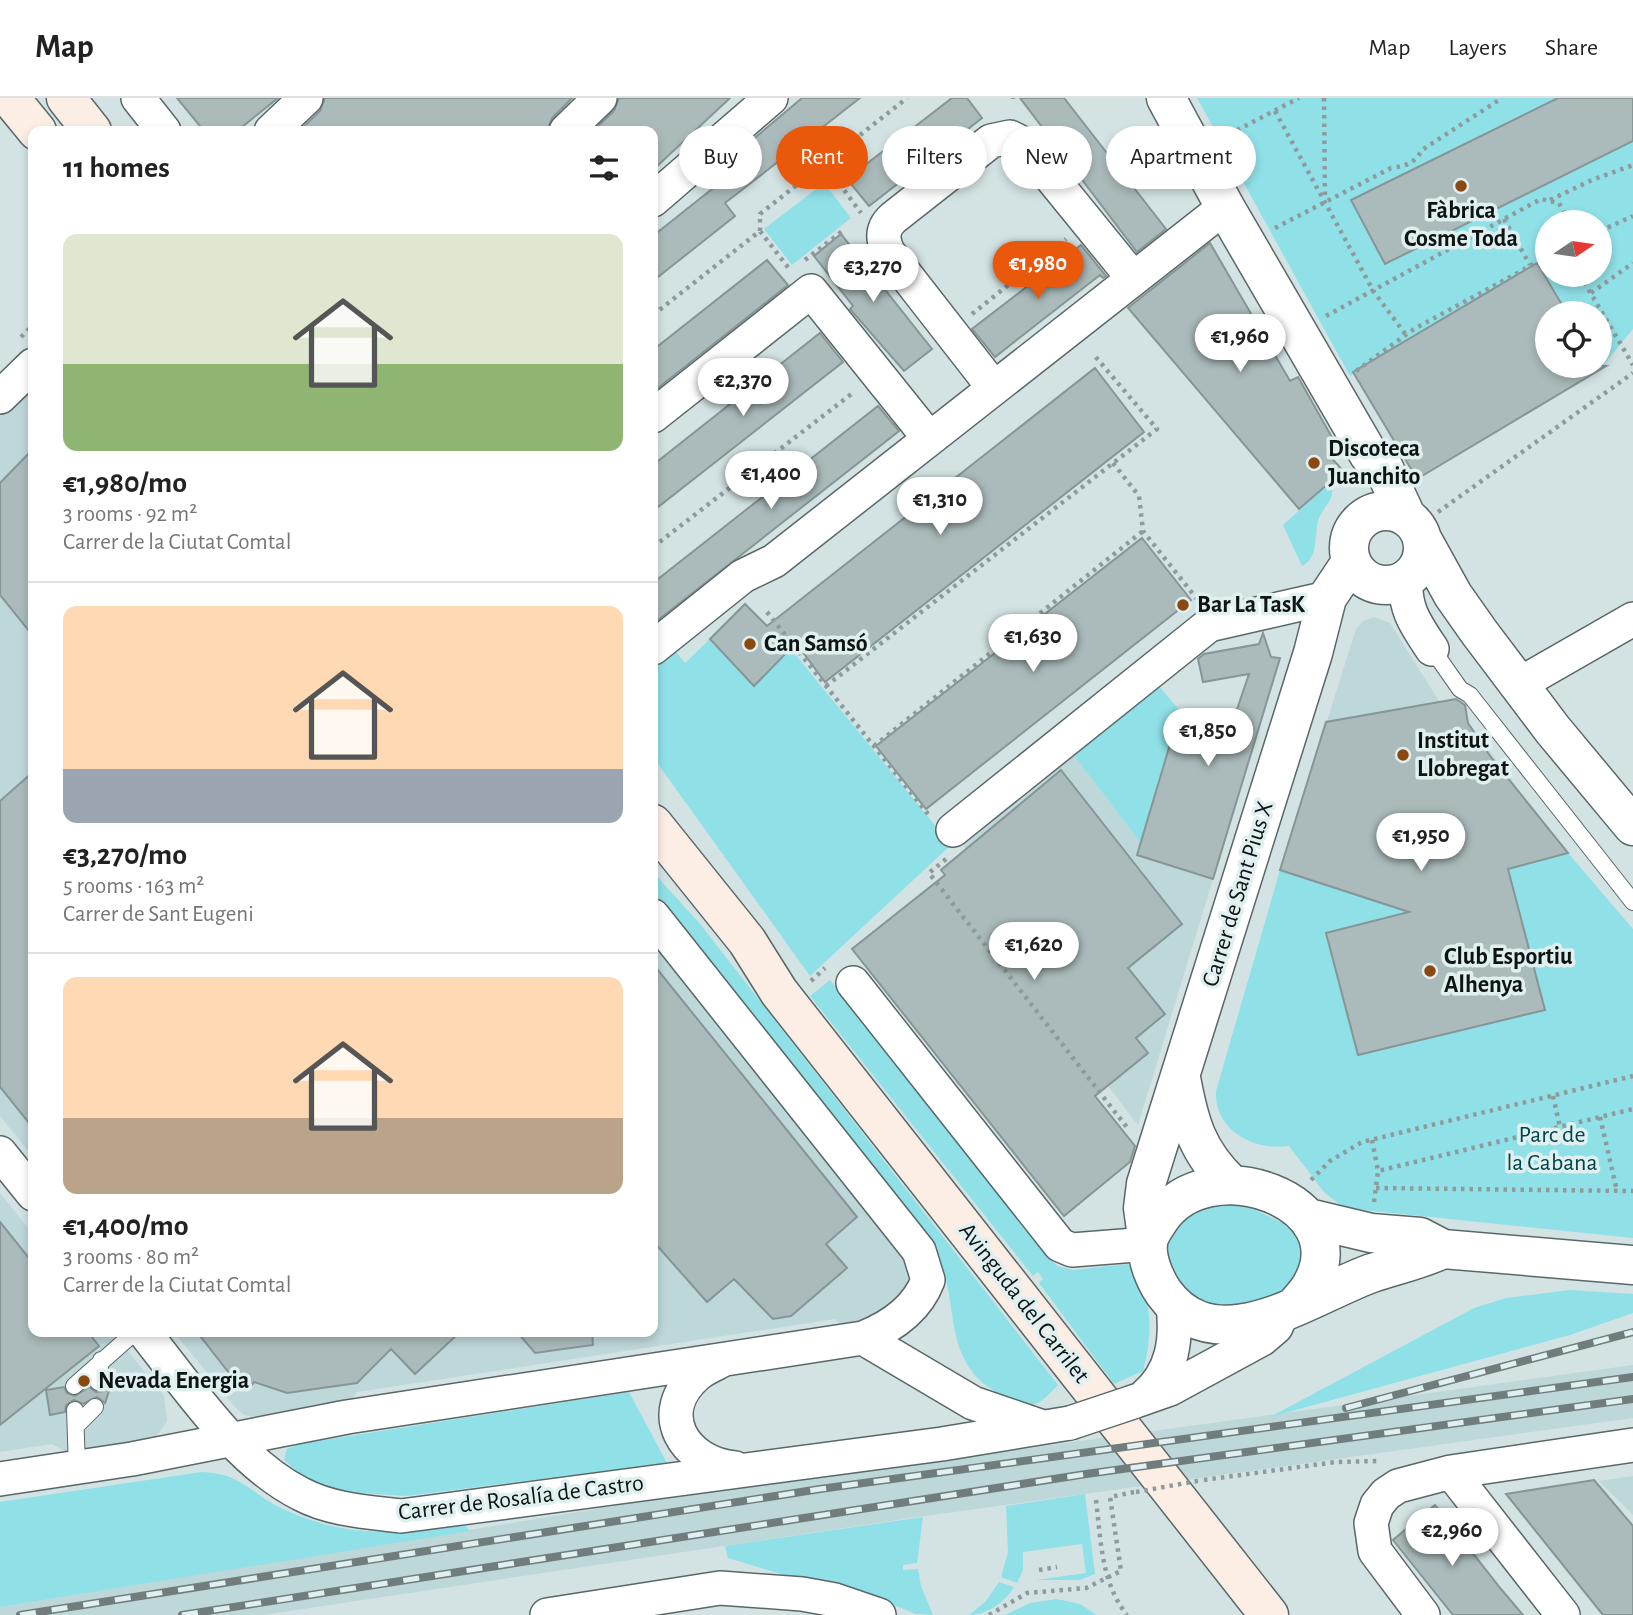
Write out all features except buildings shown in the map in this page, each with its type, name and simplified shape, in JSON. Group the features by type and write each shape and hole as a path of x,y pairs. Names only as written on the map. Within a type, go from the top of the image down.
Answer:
{"main road":[{"path":"10,98 33,126"},
{"path":"66,98 88,126"},
{"name":"Avinguda del Carrilet","path":"658,830 747,941 779,992 1269,1615"},
{"name":"Avinguda del Carrilet","path":"658,862 735,950 779,992"}],"street":[{"path":"138,98 160,126"},
{"path":"276,126 306,98"},
{"path":"571,126 600,98"},
{"path":"658,196 771,98"},
{"path":"1166,98 1225,207 1369,455 1382,464 1415,545 1405,600 1409,613 1433,649"},
{"path":"994,387 888,252 884,234 893,218 991,141 1010,137 1024,144 1133,278"},
{"path":"658,644 743,576 774,561 1225,207"},
{"path":"658,412 811,291 929,438"},
{"path":"0,397 28,370"},
{"path":"1369,455 1370,497 1361,520 1352,532 1348,547 1359,571 1394,585 1415,545"},
{"path":"1361,520 1377,511 1392,511 1518,685 1633,826"},
{"name":"Carrer de Sant Pius X","path":"1148,1244 1143,1208 1146,1184 1323,615 1359,571"},
{"path":"946,837 1209,625 1323,615"},
{"path":"1518,685 1633,618"},
{"path":"658,922 924,1260 928,1280 914,1305 886,1329 863,1338"},
{"path":"853,982 1060,1245 1072,1250 1148,1244"},
{"name":"Carrer de Sant Pius X","path":"1181,1077 1191,1125 1198,1142 1210,1165 1231,1184"},
{"path":"0,1153 28,1188"},
{"path":"1443,1250 1420,1260 1373,1273 1249,1323 1217,1325 1191,1318 1173,1305 1156,1278 1148,1244 1157,1223 1178,1198 1209,1185 1231,1184 1285,1199 1308,1200 1371,1233 1420,1237 1443,1250 1633,1265"},
{"path":"1289,1308 1312,1284 1319,1262 1308,1200"},
{"path":"1139,1399 1158,1384 1169,1363 1174,1334 1173,1305"},
{"name":"Carrer de Rosalía de Castro","path":"232,1439 260,1468 302,1495 357,1511 401,1516 1059,1425 1170,1389 1262,1339 1289,1308"},
{"path":"148,1337 232,1439"},
{"path":"863,1338 973,1403 1059,1425"},
{"name":"Carrer de Rosalía de Castro","path":"0,1479 347,1417 863,1338"},
{"name":"Carrer de Rosalía de Castro","path":"723,1360 699,1373 681,1396 676,1409 681,1437 705,1462 716,1467 748,1470"},
{"path":"1423,1615 1375,1551 1373,1544 1371,1523 1392,1474 1451,1472 1633,1445"},
{"path":"1451,1472 1563,1615"},
{"path":"547,1615 720,1588 802,1594 835,1600 879,1615"},
{"path":"752,1592 780,1615"}],"lane":[{"path":"1433,649 1460,689 1471,695 1633,902"},
{"path":"101,1360 79,1385 101,1360 129,1337"},
{"path":"77,1467 79,1412"}],"path":[{"path":"868,129 907,98"},
{"path":"1246,126 1299,98"},
{"path":"1324,98 1325,202"},
{"path":"1269,231 1391,167 1405,166 1417,159 1422,149 1502,98"},
{"path":"1275,111 1374,292 1406,335"},
{"path":"1549,200 1592,180 1633,166"},
{"path":"791,189 760,214 760,231 796,278"},
{"path":"844,189 863,215"},
{"path":"1319,319 1374,292 1541,199 1559,203 1563,210"},
{"path":"1612,226 1633,216"},
{"path":"1504,219 1530,265"},
{"path":"791,272 845,229"},
{"path":"658,311 760,231"},
{"path":"969,316 1070,235"},
{"path":"1350,376 1406,335 1535,263"},
{"path":"1591,293 1633,264"},
{"path":"1587,287 1633,365"},
{"path":"826,687 1157,429 1094,355"},
{"path":"1415,545 1633,373"},
{"path":"658,543 858,389"},
{"path":"1113,463 1139,496 1143,530 1198,600"},
{"path":"874,746 1143,530"},
{"path":"767,612 946,837 929,873 1132,1134"},
{"path":"1308,1200 1330,1161 1362,1142 1633,1076"},
{"path":"1553,1096 1560,1127"},
{"path":"1378,1171 1633,1109"},
{"path":"1600,1117 1617,1191"},
{"path":"1372,1140 1378,1171 1376,1188 1633,1191"},
{"path":"989,1615 1027,1593 1086,1588 1121,1571 1110,1497 1203,1480 1336,1462 1392,1474"},
{"path":"1096,1500 1106,1578 1112,1597 1127,1615"},
{"path":"1039,1570 1057,1567"}],"shaded area":[{"path":"28,385 28,1151 0,1116 0,413"},
{"name":"Institut Llobregat","path":"1374,617 1390,623 1439,701 1463,697 1470,732 1474,731 1568,853 1434,888 1355,894 1280,870 1356,629 1363,621"},
{"path":"1072,753 1141,843 1188,871 1213,879 1138,1125 941,870 966,850 961,841"},
{"path":"658,948 907,1261 910,1273 906,1288 885,1315 849,1331 835,1319 357,1392 345,1409 263,1419 244,1415 178,1337 658,1337"},
{"path":"0,1193 28,1228 28,1337 117,1337 164,1396 167,1421 154,1440 73,1456 52,1444 0,1452"},
{"path":"1633,1365 1633,1418 918,1517 263,1615 0,1615 0,1607 651,1500"},
{"path":"1633,1476 1633,1515 1599,1481"}],"green space":[{"path":"1197,98 1633,98 1633,329 1612,354 1612,301 1560,301 1551,287 1612,287 1612,210 1535,210 1535,264 1350,376 1247,189 1256,189 1256,126 1212,126"},
{"path":"816,189 829,189 851,218 792,265 764,229"},
{"path":"1332,481 1332,494 1318,521 1313,552 1302,566 1283,525"},
{"path":"710,639 754,686 790,648 951,845 810,976 658,764 658,662 673,648 685,663"},
{"path":"1158,685 1180,711 1141,843 1072,753"},
{"name":"Parc de la Cabana","path":"1568,853 1633,929 1633,1238 1344,1208 1324,1192 1289,1146 1276,1147 1250,1141 1229,1127 1217,1105 1216,1091 1280,870 1354,894 1435,888"},
{"path":"658,878 701,925 1058,1385 1041,1401 1031,1405 1008,1398 985,1384 969,1368 954,1329 941,1263 931,1242 658,897"},
{"path":"830,980 1057,1266 1073,1270 1128,1264 1143,1288 1149,1315 1149,1343 1143,1371 1114,1384 1039,1283 1043,1279 1038,1272 1033,1276 810,996"},
{"path":"1234,1200 1289,1226 1311,1254 1278,1299 1221,1310 1180,1290 1165,1258 1167,1243 1182,1217"},
{"path":"1570,1290 1633,1294 1633,1313 1570,1335 1270,1417 1474,1308 1506,1298"},
{"path":"629,1392 667,1463 406,1496 333,1491 308,1481 284,1460 287,1449 299,1444"},
{"path":"201,1472 215,1473 236,1480 281,1508 327,1525 371,1532 394,1532 464,1525 470,1531 0,1607 0,1502"},
{"path":"1085,1494 1095,1574 1080,1580 1036,1580 1086,1573 1082,1544 1023,1552 1023,1570 1017,1583 1001,1577 1008,1552 1006,1506"},
{"path":"923,1517 917,1563 903,1565 903,1570 918,1569 921,1586 933,1615 916,1614 846,1586 784,1575 728,1558 725,1546"},
{"path":"999,1582 1014,1587 1006,1598 982,1613 969,1615 986,1601"},
{"path":"1057,1599 1080,1604 1097,1615 1005,1615 1030,1603"}],"railway":[{"path":"1346,1408 1633,1332"},
{"path":"20,1615 820,1489 1633,1377"},
{"path":"182,1615 1086,1474 1633,1399"}],"place":[{"name":"Fàbrica Cosme Toda","path":"1461,186"},
{"name":"Discoteca Juanchito","path":"1314,463"},
{"name":"Bar La TasK","path":"1183,605"},
{"name":"Can Samsó","path":"750,644"},
{"name":"Institut Llobregat","path":"1403,755"},
{"name":"Club Esportiu Alhenya","path":"1430,971"},
{"name":"Nevada Energia","path":"84,1381"}]}
